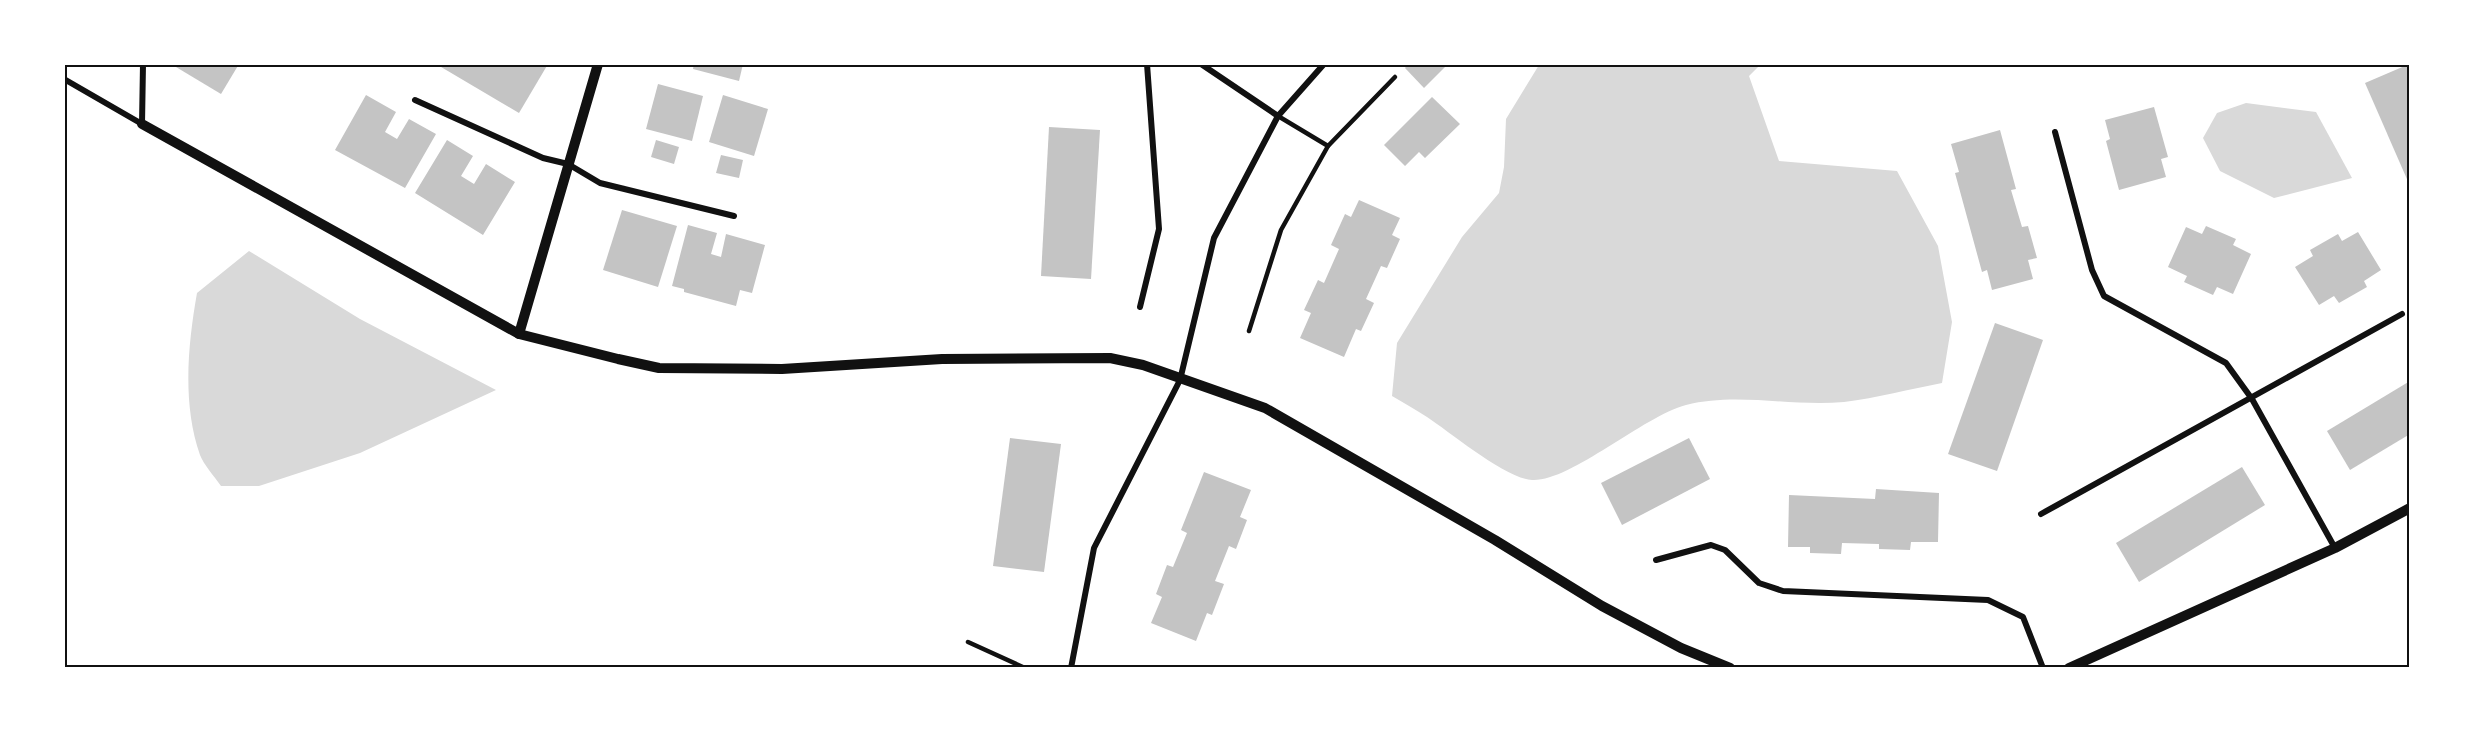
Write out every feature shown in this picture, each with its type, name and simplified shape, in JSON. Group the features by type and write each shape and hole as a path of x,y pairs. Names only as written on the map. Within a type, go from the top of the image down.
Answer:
{"street":[{"path":"142,124 143,64"},
{"path":"519,334 598,64"},
{"path":"1140,307 1159,229 1147,64"},
{"path":"1201,64 1278,116"},
{"path":"1071,668 1094,548 1180,380 1214,238 1278,116 1323,64"},
{"path":"64,79 519,334 659,368 782,369 942,359 1110,358 1143,364 1180,380 1265,408 1495,540 1602,606 1681,648 1730,668"},
{"path":"415,100 543,159 568,164 600,183 734,216"},
{"path":"2055,132 2092,270 2104,296 2226,363 2252,399 2335,548"},
{"path":"2041,514 2402,314"},
{"path":"2069,668 2335,548 2409,508"},
{"path":"1656,560 1711,545 1725,550 1759,583 1783,591 1988,600 2023,617 2043,668"}],"lane":[{"path":"1249,331 1281,230 1328,146 1395,77"},
{"path":"1278,116 1328,146"},
{"path":"968,642 1025,668"}],"shaded area":[{"path":"1539,65 1760,65 1749,76 1779,161 1897,171 1938,246 1952,322 1942,383 1844,402 1725,400 1686,405 1649,422 1566,471 1548,478 1532,480 1521,478 1493,464 1427,417 1392,396 1397,343 1462,237 1499,193 1504,167 1506,119"},
{"path":"2246,103 2316,112 2352,178 2274,198 2220,171 2203,138 2217,113"},
{"path":"249,251 360,319 496,390 360,453 259,486 221,486 202,459 194,435 188,374 191,333 197,293"}],"building":[{"path":"171,64 239,64 221,94"},
{"path":"436,64 548,64 519,113"},
{"path":"694,64 743,64 739,81 693,69"},
{"path":"1408,64 1443,64 1445,67 1424,88 1405,68"},
{"path":"2407,65 2410,71 2410,186 2365,83"},
{"path":"658,84 703,96 692,141 646,129"},
{"path":"366,95 396,112 385,132 397,139 409,119 436,134 405,188 335,150"},
{"path":"723,95 768,109 754,156 709,142"},
{"path":"1432,97 1460,124 1425,158 1419,152 1405,166 1384,145"},
{"path":"2154,107 2168,157 2161,159 2166,177 2119,190 2106,141 2110,139 2105,120"},
{"path":"1049,127 1100,130 1091,279 1041,276"},
{"path":"2000,130 2016,189 2011,190 2022,227 2028,226 2037,258 2028,260 2033,279 1992,290 1987,270 1982,272 1955,173 1959,172 1951,144"},
{"path":"447,140 473,156 461,176 474,184 486,164 515,182 483,235 415,193"},
{"path":"656,140 679,147 674,164 651,157"},
{"path":"721,155 743,160 739,178 716,173"},
{"path":"1359,200 1400,218 1392,235 1400,239 1387,268 1381,266 1366,299 1374,303 1361,331 1356,329 1344,357 1300,338 1311,313 1304,310 1318,280 1324,283 1339,249 1331,245 1345,214 1351,217"},
{"path":"622,210 677,226 658,287 603,270"},
{"path":"688,225 717,233 711,254 721,257 726,234 765,245 752,293 740,290 736,306 684,292 684,289 672,286"},
{"path":"2206,226 2236,239 2233,245 2251,254 2233,294 2217,287 2213,295 2184,282 2187,276 2168,267 2186,227 2202,234"},
{"path":"2358,232 2381,270 2364,281 2367,287 2339,303 2334,296 2319,305 2295,267 2313,256 2310,250 2338,234 2342,241"},
{"path":"1995,323 2043,340 1997,471 1948,454"},
{"path":"2410,381 2410,434 2350,470 2327,431"},
{"path":"1010,438 1061,444 1044,572 993,566"},
{"path":"1689,438 1710,479 1622,525 1601,483"},
{"path":"2242,467 2265,505 2139,582 2116,543"},
{"path":"1204,472 1251,490 1240,517 1247,520 1236,549 1229,546 1215,581 1224,584 1212,615 1207,613 1196,641 1151,623 1162,597 1156,594 1167,565 1173,567 1187,533 1181,530"},
{"path":"1876,489 1939,493 1938,542 1911,542 1910,550 1879,549 1879,544 1842,543 1841,554 1810,553 1810,547 1788,547 1789,495 1875,499"}]}
